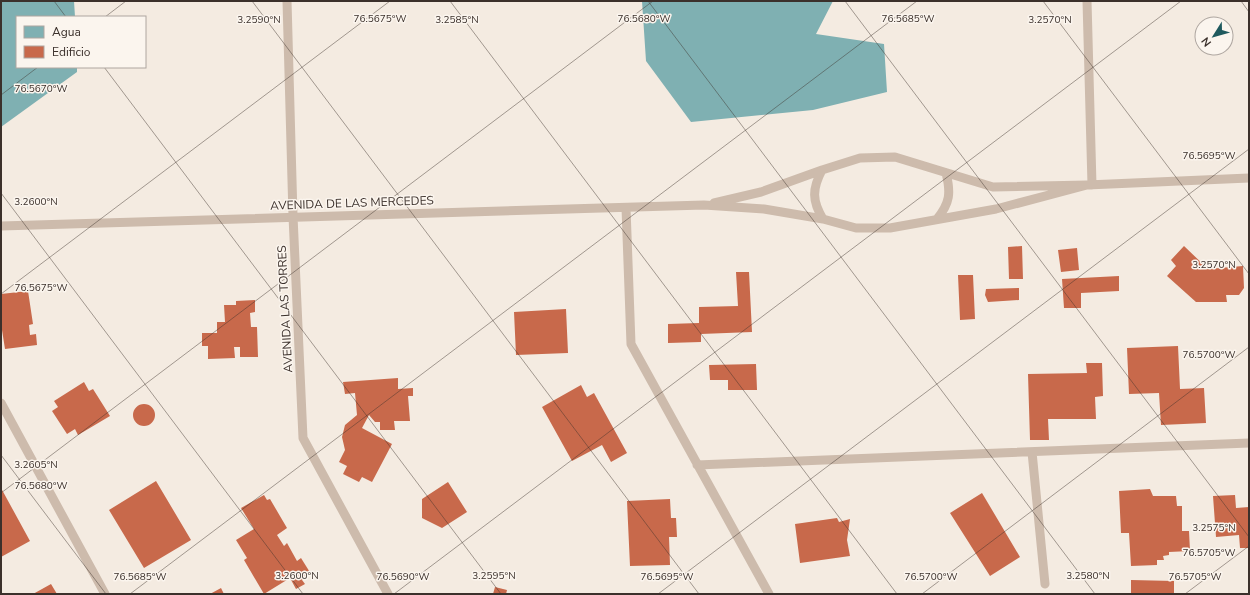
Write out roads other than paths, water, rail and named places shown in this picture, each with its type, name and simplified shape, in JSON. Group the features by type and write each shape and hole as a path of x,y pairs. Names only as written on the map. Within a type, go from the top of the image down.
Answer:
{"lane":[{"name":"AVENIDA LAS TORRES","path":"287,1 293,216 303,438 388,594"},
{"path":"1087,1 1090,185"},
{"name":"AVENIDA DE LAS MERCEDES","path":"704,205 761,192 860,158 895,157 993,187 1090,185 1249,178"},
{"path":"822,170 816,182 814,195 817,208 823,219"},
{"path":"937,219 944,210 949,198 949,185 946,173"},
{"name":"AVENIDA DE LAS MERCEDES","path":"1,226 293,216 704,205 764,209 823,219 856,228 890,228 996,209 1090,185"},
{"path":"626,208 631,344 769,594"},
{"path":"1,403 105,594"},
{"path":"697,465 1249,444"},
{"path":"1032,452 1045,584"}],"water":[{"path":"1,1 74,1 75,16 16,16 16,68 77,68 77,72 1,127"},
{"path":"642,1 833,1 816,34 884,44 887,92 813,110 691,122 646,61"}]}
